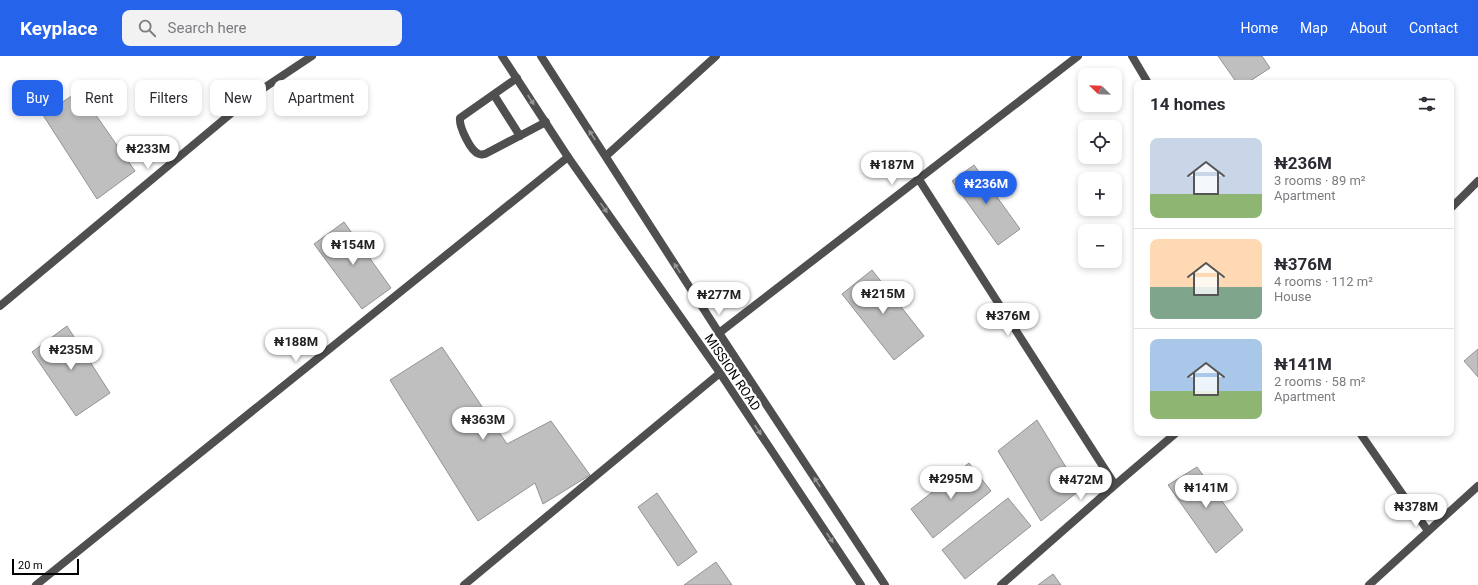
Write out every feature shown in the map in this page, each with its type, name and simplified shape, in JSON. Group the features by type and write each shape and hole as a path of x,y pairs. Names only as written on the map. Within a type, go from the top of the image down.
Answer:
{"street":[{"path":"0,306 252,96 312,56"},
{"name":"MISSION ROAD","path":"502,56 568,157 720,373 861,585"},
{"name":"MISSION ROAD","path":"540,56 606,156 718,333 885,585"},
{"path":"606,156 716,56"},
{"path":"718,333 1078,56"},
{"path":"1132,56 1146,80"},
{"path":"517,78 460,118 460,124 466,139 475,151 479,154 485,154 546,122"},
{"path":"494,95 520,136"},
{"path":"36,585 568,157"},
{"path":"918,178 1115,485"},
{"path":"1454,205 1478,181"},
{"path":"464,585 720,373"},
{"path":"1001,585 1172,436"},
{"path":"1362,436 1428,531"},
{"path":"1369,585 1478,486"}],"building":[{"path":"1218,56 1262,56 1270,68 1252,80 1235,80"},
{"path":"71,96 71,116 96,116 135,171 97,199 44,116 63,116 63,102"},
{"path":"974,165 1020,229 998,245 952,181"},
{"path":"344,222 391,288 362,309 314,244"},
{"path":"872,270 924,336 894,360 842,294"},
{"path":"67,326 110,393 76,416 32,352"},
{"path":"442,347 507,444 551,421 590,475 543,504 535,483 478,521 390,380"},
{"path":"1478,349 1478,377 1464,361"},
{"path":"1037,420 1080,490 1041,521 998,451"},
{"path":"969,463 991,491 933,538 911,509"},
{"path":"1197,467 1243,530 1216,553 1168,485"},
{"path":"657,493 697,552 678,566 638,507"},
{"path":"1008,498 1031,526 965,579 942,550"},
{"path":"716,562 732,585 684,585"},
{"path":"1053,574 1061,585 1038,585"}]}
